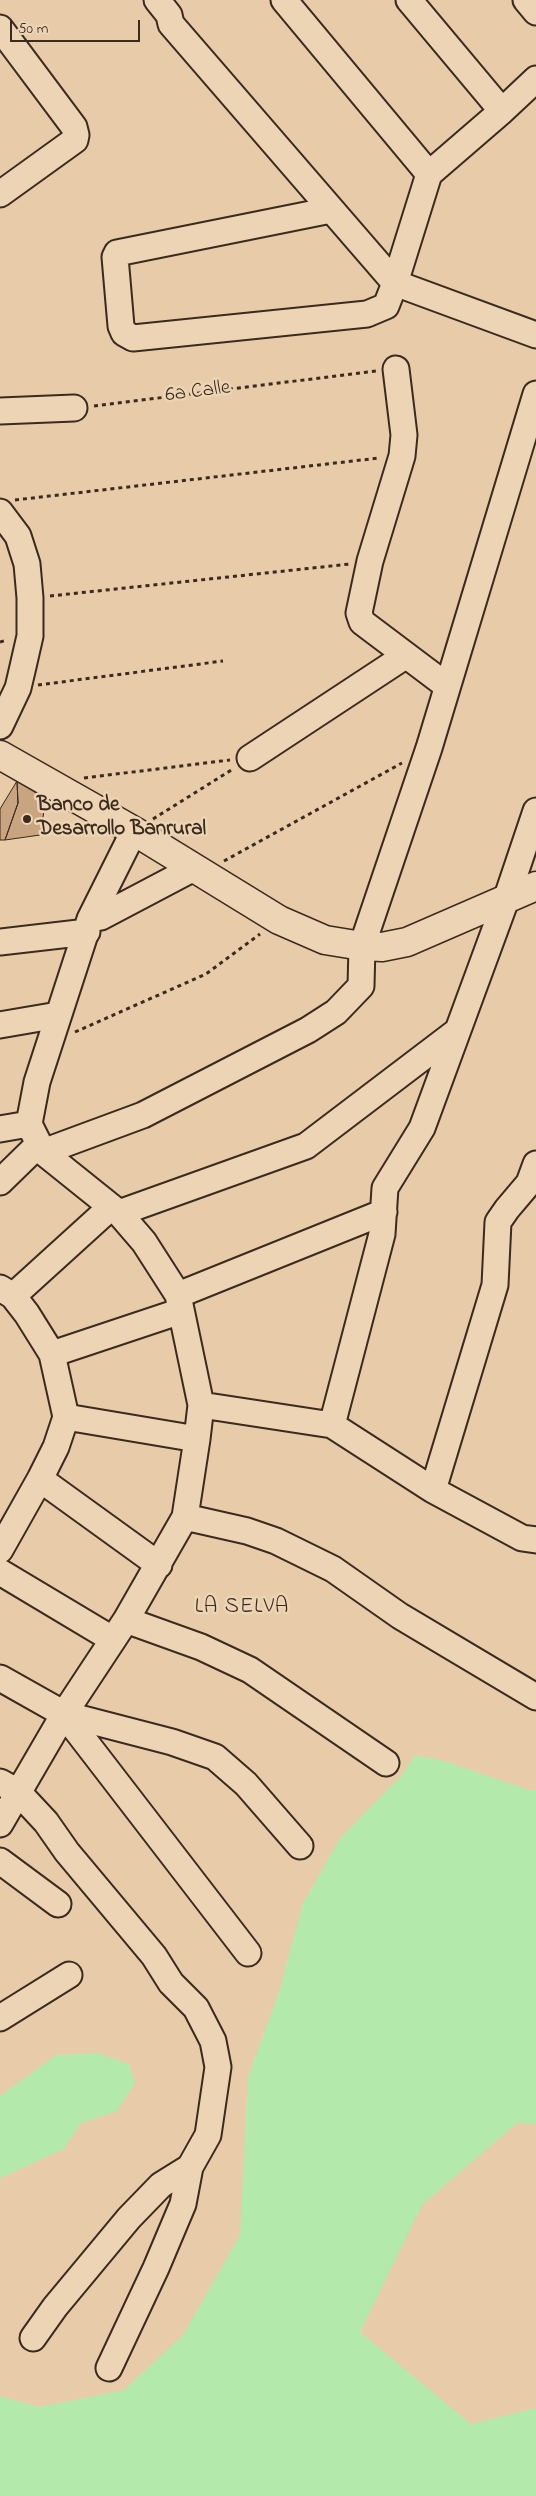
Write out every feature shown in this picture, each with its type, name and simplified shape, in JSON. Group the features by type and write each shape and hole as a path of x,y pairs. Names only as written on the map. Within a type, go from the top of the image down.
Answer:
{"main road":[{"path":"0,755 134,831 279,920 325,940 382,947 407,942 536,886"}],"street":[{"path":"284,0 429,174"},
{"path":"409,0 502,111"},
{"path":"526,0 536,12"},
{"path":"168,5 171,24 395,283 536,335"},
{"path":"0,28 74,127 76,134 75,140 0,194"},
{"path":"330,210 117,253 115,257 121,326 124,333 134,338 367,314 386,306 429,174 536,79"},
{"path":"396,369 404,435 402,456 370,562 359,610 362,622 447,686"},
{"path":"0,1182 37,1140 143,1115 308,1030 336,1012 360,986 362,946 429,748 536,394"},
{"path":"0,411 74,408"},
{"path":"0,726 18,688 30,636 30,598 27,564 18,536 4,507"},
{"path":"250,758 405,656"},
{"path":"332,1426 382,1234 385,1188 422,1128 507,897 536,811"},
{"path":"37,1140 37,1082 58,1015 89,926 134,831"},
{"path":"0,942 89,926 101,917 198,870"},
{"path":"0,1026 58,1015"},
{"path":"0,1550 56,1447 66,1417 52,1354 6,1292 115,1210 306,1146 456,1032"},
{"path":"0,1129 37,1140 115,1210 144,1242 179,1303 201,1405 198,1439 185,1517 159,1565 64,1714 9,1787 0,1824"},
{"path":"433,1490 495,1285 498,1222 529,1183 536,1164"},
{"path":"52,1354 179,1303 384,1212"},
{"path":"201,1405 332,1426 433,1490 522,1538 536,1540"},
{"path":"66,1417 198,1439"},
{"path":"40,1479 159,1565"},
{"path":"185,1517 247,1531 334,1569 400,1616 536,1697"},
{"path":"0,1572 119,1629 201,1647 250,1670 386,1762"},
{"path":"0,1678 64,1714 172,1742 215,1757 246,1784 300,1846"},
{"path":"64,1714 248,1953"},
{"path":"9,1787 46,1822 67,1852 154,1956 171,1984 196,2008 213,2041 218,2067 208,2135 190,2167 183,2204 156,2268 109,2368"},
{"path":"2,1865 58,1904"},
{"path":"0,2018 69,1975"},
{"path":"33,2338 55,2307 129,2218 161,2185 190,2167"}],"path":[{"name":"6a Calle","path":"74,408 396,369"},
{"path":"4,507 402,456"},
{"path":"30,598 370,562"},
{"path":"18,688 223,661"},
{"path":"198,870 429,748"},
{"path":"59,787 80,778 250,758"},
{"path":"134,831 250,758"},
{"path":"49,1044 206,974 279,920"}],"green space":[{"path":"415,1755 441,1760 529,1790 536,1790 536,2124 517,2123 422,2205 360,2332 471,2424 536,2408 536,2496 0,2496 0,2396 39,2407 124,2390 183,2335 240,2235 248,2077 279,1992 303,1903 341,1837 401,1776"},
{"path":"98,2053 129,2064 135,2083 117,2111 81,2123 64,2149 0,2178 0,2096 56,2055"}],"building":[{"name":"Banco de Desarrollo Banrural","path":"17,781 46,799 40,835 5,840 18,803"},
{"path":"17,781 18,803 5,840 0,840 0,809"}],"place":[{"name":"Banco de Desarrollo Banrural","path":"27,819"}],"district":[{"name":"LA SELVA","path":"242,1608"}]}
